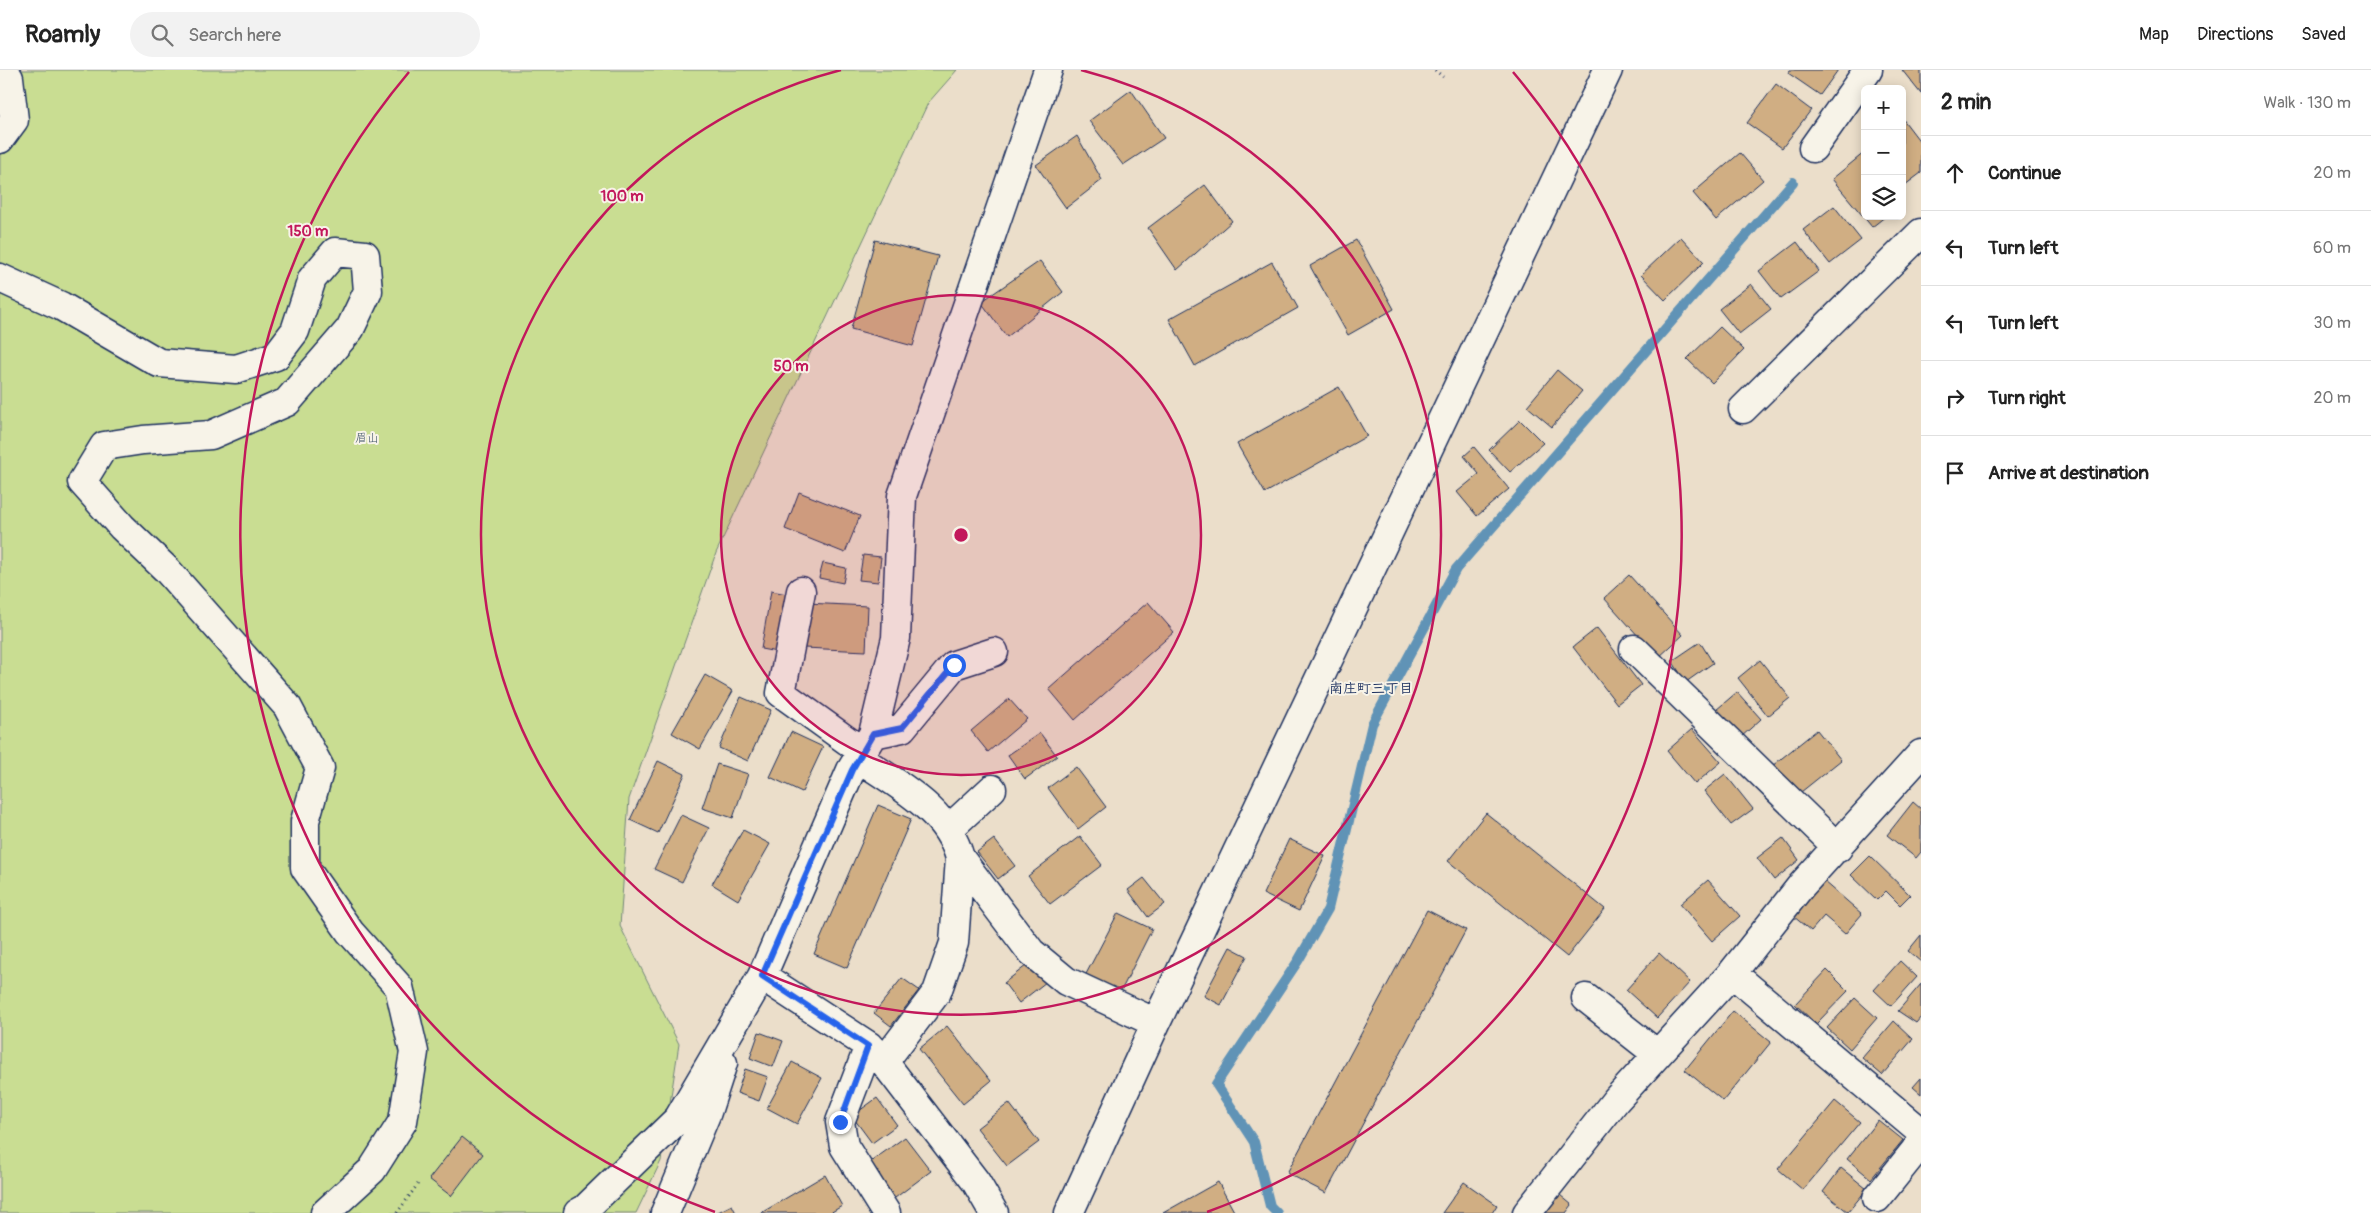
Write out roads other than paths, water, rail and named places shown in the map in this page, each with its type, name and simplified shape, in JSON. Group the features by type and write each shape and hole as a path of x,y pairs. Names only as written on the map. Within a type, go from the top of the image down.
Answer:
{"street":[{"path":"578,1213 585,1209 678,1119 762,976 865,748 896,638 902,496 1048,70"},
{"path":"1069,1213 1156,1023 1608,70"},
{"path":"1813,148 1868,70"},
{"path":"0,80 9,78 14,120 0,139"},
{"path":"1743,409 1921,233"},
{"path":"0,278 61,306 159,363 236,368 276,356 295,331 312,279 335,252 365,255 368,291 350,329 287,402 211,435 143,440 104,446 82,482 122,528 167,570 287,706 320,768 305,821 305,868 350,932 399,988 414,1052 403,1121 372,1170 325,1213"},
{"path":"801,591 781,693 865,748 932,810 946,826 956,843 960,858 954,942 937,992 876,1054 840,1122 844,1146 886,1213"},
{"path":"1634,649 1838,848"},
{"path":"865,748 902,728 954,665 994,652"},
{"path":"1527,1213 1616,1100 1732,974 1801,886 1838,848 1921,754"},
{"path":"946,826 951,828 992,789"},
{"path":"960,858 1031,952 1066,981 1156,1023"},
{"path":"1732,974 1921,1132"},
{"path":"762,976 876,1054 976,1182 994,1213"},
{"path":"1586,998 1657,1054"},
{"path":"666,1213 707,1112 738,1014"},
{"path":"1877,1198 1921,1143"}],"waterway":[{"path":"1277,1213 1270,1206 1254,1142 1216,1084 1298,961 1328,909 1372,724 1456,569 1793,182"}],"district":[{"name":"南庄町三丁目","path":"1371,688"}],"park label":[{"name":"眉山","path":"367,438"}]}
